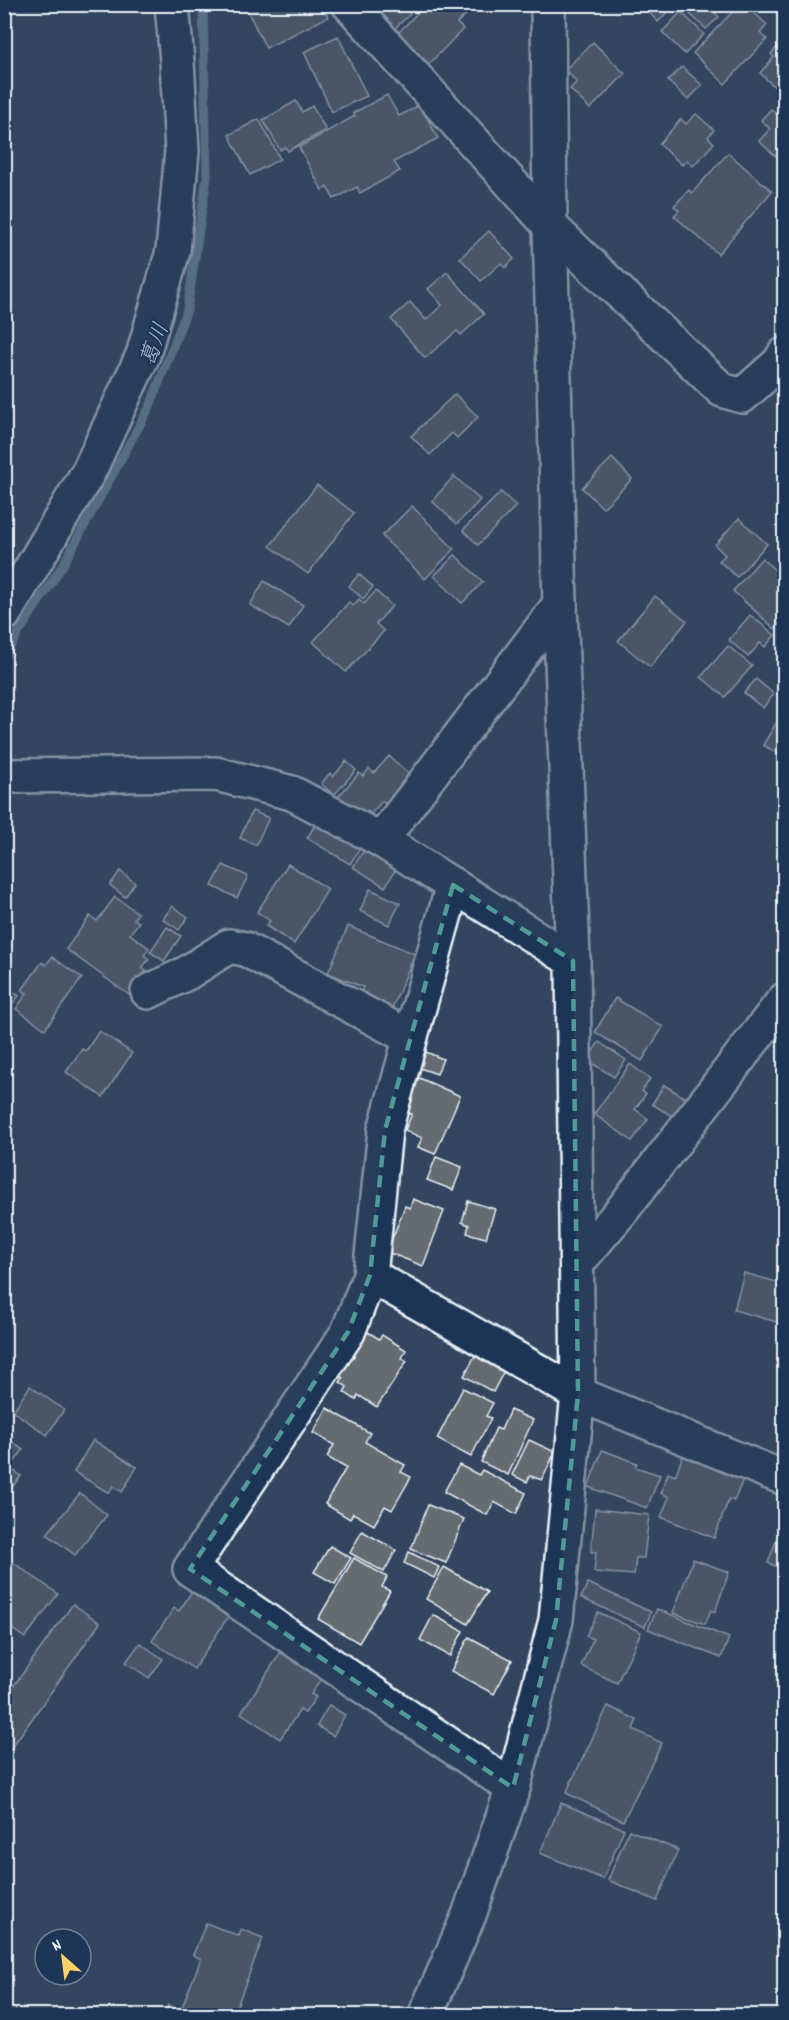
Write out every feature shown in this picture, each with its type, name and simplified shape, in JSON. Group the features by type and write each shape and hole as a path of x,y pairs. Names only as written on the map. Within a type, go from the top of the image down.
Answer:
{"street":[{"path":"4,614 89,471 99,450 143,355 170,263 182,151 172,4"},
{"path":"349,4 550,226 722,390 742,396 779,363 784,355"},
{"path":"424,2016 470,1915 513,1788 556,1620 578,1394 573,961 560,604 550,226 548,4"},
{"path":"381,840 560,604"},
{"path":"4,776 216,774 292,794 381,840 573,961"},
{"path":"453,885 385,1130 370,1275 348,1332 190,1569 513,1788"},
{"path":"148,992 187,973 229,946 245,949 409,1037"},
{"path":"577,1263 623,1209 784,1000"},
{"path":"370,1275 578,1394 784,1478"}],"highlighted area":[{"path":"453,885 573,961 578,1394 556,1620 513,1788 190,1569 348,1332 370,1275 385,1130"}],"building":[{"path":"253,4 322,4 328,17 266,48 246,8"},
{"path":"390,4 401,4 410,14 392,31 378,16"},
{"path":"426,4 465,4 471,10 457,23 463,29 429,64 398,33"},
{"path":"505,4 522,4 507,10"},
{"path":"641,4 675,4 658,22"},
{"path":"699,4 707,4 719,17 706,29 690,14"},
{"path":"740,4 745,4 767,25 760,33 767,39 725,84 693,53"},
{"path":"681,12 704,34 685,54 662,32"},
{"path":"338,36 367,96 332,112 304,52"},
{"path":"784,39 784,96 760,73 774,57 771,54"},
{"path":"593,42 625,74 590,109 570,89 577,82 565,70"},
{"path":"682,67 702,85 688,100 668,81"},
{"path":"387,95 399,116 420,105 438,138 394,162 400,171 360,193 357,187 334,199 327,187 322,190 299,147 355,116 353,113"},
{"path":"296,101 302,112 312,106 326,130 288,151 285,147 280,150 263,120"},
{"path":"771,109 784,121 784,156 780,160 759,141 770,129 761,120"},
{"path":"696,114 714,130 708,137 714,143 693,166 686,160 682,165 659,144 681,119 686,124"},
{"path":"259,119 280,159 250,175 229,135"},
{"path":"728,153 772,191 718,254 674,216 679,210 674,206 689,190 692,193"},
{"path":"489,231 514,259 505,268 501,263 481,281 460,258"},
{"path":"447,272 484,314 461,335 457,331 425,358 391,319 410,302 426,320 442,305 428,289"},
{"path":"455,394 478,417 457,438 452,433 430,455 411,436"},
{"path":"612,458 632,479 603,508 582,488"},
{"path":"454,476 480,500 457,524 432,501"},
{"path":"317,485 354,513 308,574 270,546"},
{"path":"501,492 516,506 478,545 463,530"},
{"path":"412,506 454,549 425,579 382,536"},
{"path":"739,518 767,544 737,577 719,561 725,555 715,545"},
{"path":"455,555 483,582 462,603 434,576"},
{"path":"762,558 784,579 784,618 775,629 733,591"},
{"path":"359,574 373,587 363,599 349,586"},
{"path":"264,581 303,605 289,628 250,605"},
{"path":"376,591 392,606 376,624 384,631 346,672 313,642 349,602 353,606 359,599 364,604"},
{"path":"655,596 687,621 650,667 618,641"},
{"path":"750,615 775,635 765,647 760,643 748,657 729,640"},
{"path":"728,646 752,666 725,697 701,677"},
{"path":"756,679 774,694 763,708 744,693"},
{"path":"784,710 784,752 782,756 763,745"},
{"path":"389,756 414,778 407,786 404,783 385,804 382,801 371,814 367,810 360,817 338,797 359,773 363,776 369,769 374,773"},
{"path":"784,760 784,774 778,770"},
{"path":"346,761 356,770 334,795 321,784 330,773 333,777"},
{"path":"252,811 269,818 256,845 240,838"},
{"path":"321,815 364,842 350,864 307,838"},
{"path":"368,844 399,864 385,887 353,867"},
{"path":"288,864 328,889 294,944 266,926 270,921 257,912"},
{"path":"223,865 248,876 237,898 212,886"},
{"path":"120,871 135,883 125,897 110,885"},
{"path":"370,889 400,903 389,925 360,911"},
{"path":"115,897 138,913 134,919 139,922 130,934 149,948 144,955 149,959 142,968 146,971 129,995 66,949 90,916 97,921"},
{"path":"172,906 188,917 179,930 163,919"},
{"path":"348,926 415,954 392,1008 360,994 363,987 328,973"},
{"path":"167,927 181,936 164,961 150,952"},
{"path":"52,957 82,978 45,1029 16,1009 27,993 22,990 42,962 46,965"},
{"path":"4,985 19,996 4,1014"},
{"path":"615,998 663,1027 642,1061 595,1032"},
{"path":"99,1031 132,1053 103,1097 66,1072 82,1049 86,1051"},
{"path":"599,1042 626,1060 614,1077 587,1060"},
{"path":"426,1052 443,1059 437,1074 420,1068"},
{"path":"630,1064 650,1079 642,1091 646,1094 635,1109 648,1119 632,1141 594,1114"},
{"path":"417,1077 460,1096 435,1154 418,1147 422,1138 405,1130 412,1114 406,1112 414,1093 410,1091"},
{"path":"664,1085 689,1100 677,1119 652,1104"},
{"path":"436,1157 462,1167 453,1190 427,1180"},
{"path":"413,1199 444,1211 423,1266 387,1252 405,1206 410,1208"},
{"path":"468,1201 495,1209 486,1238 467,1233 469,1225 462,1222"},
{"path":"744,1273 784,1284 784,1324 734,1310"},
{"path":"368,1332 379,1339 382,1335 406,1350 402,1358 407,1361 377,1407 358,1395 356,1400 344,1392 347,1387 340,1382 343,1378 339,1376"},
{"path":"476,1354 505,1369 493,1392 464,1376"},
{"path":"30,1386 64,1410 47,1435 13,1411"},
{"path":"463,1388 493,1403 486,1416 491,1418 471,1457 437,1439"},
{"path":"327,1408 370,1433 365,1442 405,1465 401,1472 411,1477 392,1510 385,1506 374,1525 353,1513 350,1519 325,1504 346,1468 327,1457 334,1445 313,1433"},
{"path":"510,1410 533,1420 508,1475 481,1462 496,1428 501,1430"},
{"path":"4,1436 23,1450 10,1468 21,1476 7,1494 4,1492"},
{"path":"93,1440 137,1467 122,1492 113,1486 109,1493 74,1472"},
{"path":"529,1440 555,1452 542,1480 530,1476 527,1482 512,1475"},
{"path":"602,1450 637,1463 635,1467 660,1475 647,1508 588,1487"},
{"path":"684,1453 744,1477 734,1501 729,1499 714,1538 661,1517 669,1497 661,1493 668,1473 675,1476"},
{"path":"459,1465 479,1475 482,1470 526,1493 516,1514 494,1502 487,1515 444,1492"},
{"path":"80,1493 107,1515 75,1555 47,1534"},
{"path":"428,1505 464,1519 446,1563 411,1549"},
{"path":"595,1509 649,1515 644,1558 636,1558 634,1575 594,1572 596,1552 591,1552"},
{"path":"784,1518 784,1575 781,1574 783,1569 768,1563"},
{"path":"362,1531 396,1550 384,1572 350,1553"},
{"path":"330,1546 351,1558 335,1584 314,1572"},
{"path":"409,1552 439,1567 434,1578 404,1563"},
{"path":"4,1556 58,1594 25,1638 4,1623"},
{"path":"354,1558 387,1577 382,1587 390,1591 359,1643 318,1619"},
{"path":"693,1559 729,1572 715,1612 711,1610 705,1624 673,1613"},
{"path":"444,1567 487,1592 468,1624 426,1599"},
{"path":"588,1583 651,1612 645,1627 581,1598"},
{"path":"193,1590 230,1614 194,1669 152,1641 174,1608 179,1611"},
{"path":"73,1604 100,1623 7,1754 4,1753 4,1699"},
{"path":"657,1609 729,1638 721,1658 648,1629"},
{"path":"598,1612 641,1632 617,1683 581,1666 593,1639 586,1636"},
{"path":"433,1615 463,1631 450,1656 420,1640"},
{"path":"469,1637 512,1660 494,1694 451,1671"},
{"path":"140,1643 163,1659 149,1678 126,1662"},
{"path":"281,1652 321,1679 311,1694 316,1697 305,1713 300,1710 280,1739 241,1713"},
{"path":"329,1705 345,1715 333,1736 317,1726"},
{"path":"608,1706 637,1720 633,1729 662,1743 623,1821 566,1793"},
{"path":"561,1803 624,1829 603,1879 540,1853"},
{"path":"629,1830 678,1850 657,1901 608,1880"},
{"path":"206,1923 239,1936 241,1929 263,1938 233,2016 222,2016 206,2009 203,2015 182,2007 201,1959 193,1955"},
{"path":"168,2005 192,2016 164,2016"}],"waterway":[{"name":"葛川","path":"4,658 63,565 150,406 187,310 207,177 203,4"}]}
